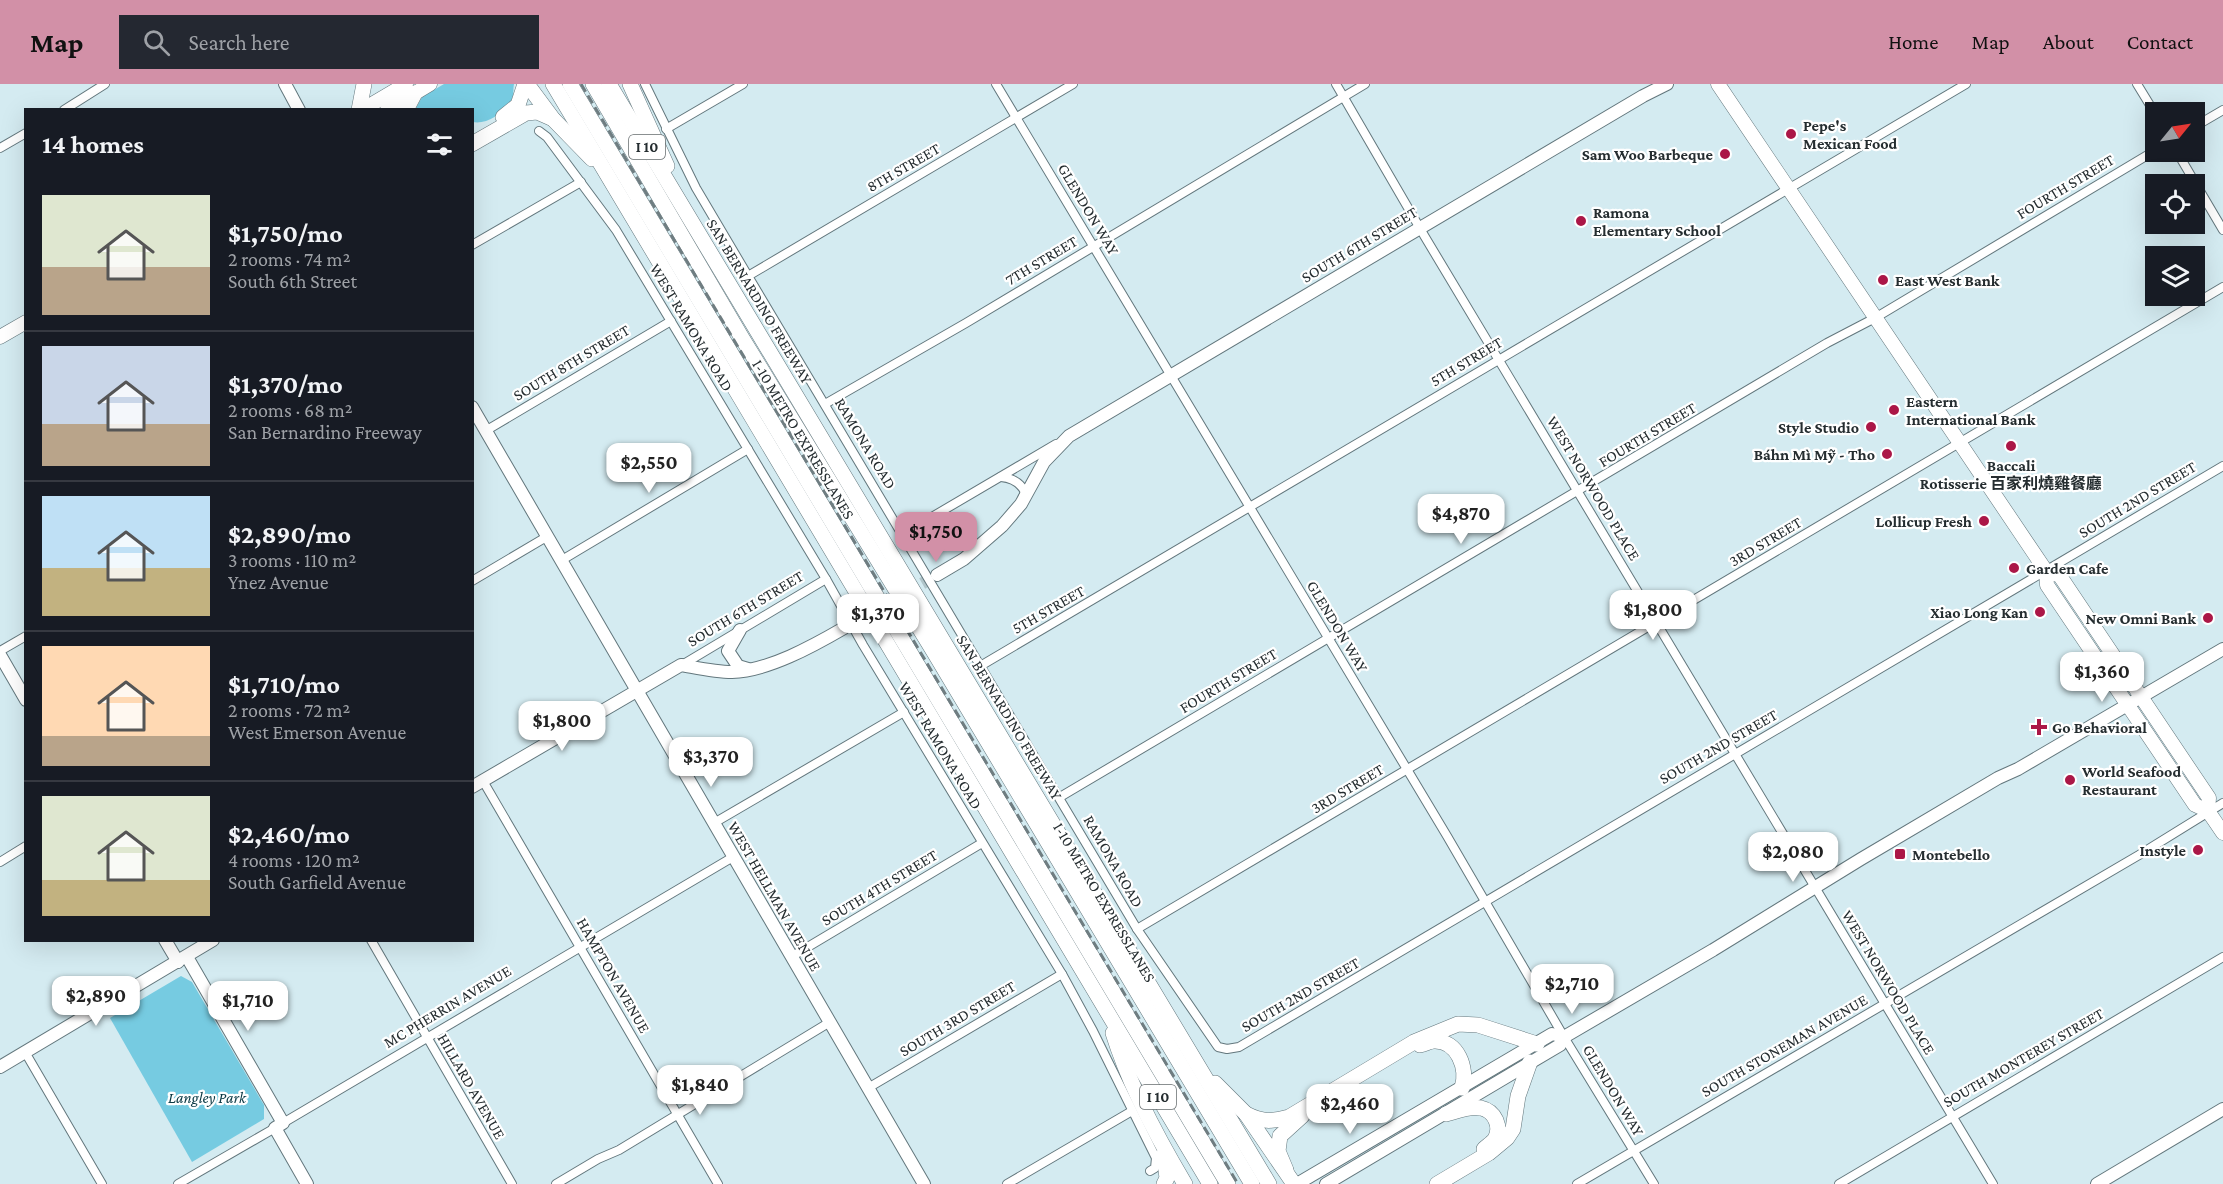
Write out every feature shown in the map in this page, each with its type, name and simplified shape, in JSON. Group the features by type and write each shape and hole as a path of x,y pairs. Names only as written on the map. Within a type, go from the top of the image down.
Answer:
{"highway":[{"path":"361,108 364,84"},
{"path":"526,84 553,119 604,171"},
{"path":"474,134 508,114 518,105 526,84"},
{"name":"I 10","path":"553,84 1210,1184"},
{"name":"I-10 METRO EXPRESSLANES","path":"570,84 1228,1184"},
{"name":"I-10 METRO EXPRESSLANES","path":"593,84 742,338 934,652 1252,1184"},
{"name":"SAN BERNARDINO FREEWAY","path":"609,84 1269,1184"},
{"path":"630,84 655,135 684,211"},
{"path":"405,108 410,88"},
{"path":"474,143 526,113 537,112 553,119"},
{"path":"1106,1010 1120,1054 1161,1142 1185,1184"},
{"path":"1246,1114 1260,1121 1273,1122 1289,1117 1414,1042 1458,1024 1478,1025 1537,1044"},
{"path":"1292,1179 1278,1151 1280,1136 1286,1128 1420,1045 1435,1041 1447,1044 1456,1052 1465,1073 1462,1088"},
{"path":"1437,1184 1489,1154 1507,1138 1513,1129 1518,1096 1530,1062"},
{"path":"1197,1064 1246,1114 1292,1179"},
{"path":"1426,1184 1484,1150 1495,1139 1498,1128 1497,1120 1482,1108 1470,1108 1446,1114"},
{"path":"1161,1142 1167,1165 1167,1178 1164,1184"}],"main road":[{"path":"365,108 410,88 430,84"},
{"path":"1718,84 2046,571 2047,585 2195,805 2208,811 2223,833"},
{"path":"389,108 410,88"},
{"path":"0,337 24,323"},
{"path":"2046,571 2060,576 2209,798 2208,811"}],"street":[{"path":"67,108 105,84"},
{"path":"285,84 299,108"},
{"name":"RAMONA ROAD","path":"645,84 696,188 982,665 1137,929 1218,1047 1227,1049"},
{"path":"666,129 743,84"},
{"name":"GLENDON WAY","path":"996,84 1654,1184"},
{"name":"8TH STREET","path":"748,276 1073,84"},
{"name":"WEST NORWOOD PLACE","path":"1336,84 1993,1184"},
{"name":"7TH STREET","path":"825,405 1365,84"},
{"name":"SOUTH 6TH STREET","path":"903,534 1643,96 1667,84"},
{"name":"5TH STREET","path":"982,665 1966,84"},
{"path":"2137,84 2148,102"},
{"path":"2205,121 2223,110"},
{"name":"WEST RAMONA ROAD","path":"540,131 547,137 616,230 1062,974 1156,1158 1155,1168 1150,1171"},
{"path":"0,148 24,134"},
{"name":"FOURTH STREET","path":"1060,797 2145,157"},
{"path":"2183,162 2223,230"},
{"path":"474,244 580,183"},
{"name":"3RD STREET","path":"1137,929 2223,288"},
{"name":"SOUTH 8TH STREET","path":"487,430 671,321"},
{"name":"WEST HELLMAN AVENUE","path":"474,410 924,1184"},
{"name":"SOUTH 6TH STREET","path":"937,575 964,560 979,548 1021,504 1044,462 1069,436"},
{"path":"562,560 748,449"},
{"name":"SOUTH 2ND STREET","path":"1227,1049 1239,1047 2223,466"},
{"path":"1001,477 1009,478 1022,485 1025,492 1021,504"},
{"path":"474,580 548,536"},
{"name":"SOUTH 6TH STREET","path":"478,784 826,579"},
{"name":"SOUTH 6TH STREET","path":"681,665 734,672 750,669 804,651 843,628"},
{"path":"740,630 728,651 738,666 750,669"},
{"path":"0,651 24,637"},
{"path":"1326,1184 1560,1045 1564,1037 1979,789 2018,769 2223,649"},
{"path":"0,655 24,697"},
{"path":"714,824 903,712"},
{"name":"HAMPTON AVENUE","path":"478,784 580,947 718,1184"},
{"name":"SOUTH STONEMAN AVENUE","path":"1577,1184 2139,855 2223,803"},
{"name":"SOUTH 4TH STREET","path":"791,957 982,843"},
{"path":"0,862 24,847"},
{"name":"MC PHERRIN AVENUE","path":"178,1184 733,857"},
{"path":"167,942 182,959 279,1125 307,1184"},
{"path":"0,1067 210,942"},
{"name":"HILLARD AVENUE","path":"372,942 512,1184"},
{"name":"SOUTH MONTEREY STREET","path":"1839,1184 1952,1115 2223,957"},
{"name":"SOUTH 3RD STREET","path":"868,1088 1062,974"},
{"path":"556,1184 678,1114 830,1022"},
{"path":"1292,1179 1462,1088 1552,1034 1564,1037"},
{"path":"25,1052 102,1184"},
{"path":"2097,1184 2223,1109"},
{"path":"1007,1184 1132,1111"}],"green space":[{"path":"444,84 514,84 513,97 506,108 484,122 474,122 474,108 416,108 422,97"},
{"name":"Langley Park","path":"181,976 192,982 264,1105 264,1119 192,1162 110,1018"}],"tunnel":[{"path":"844,628 937,575"}],"railway":[{"path":"581,84 1238,1184"}],"place":[{"name":"Pepe's Mexican Food","path":"1791,134"},
{"name":"Sam Woo Barbeque","path":"1725,154"},
{"name":"Ramona Elementary School","path":"1581,221"},
{"name":"East West Bank","path":"1883,280"},
{"name":"Eastern International Bank","path":"1894,410"},
{"name":"Style Studio","path":"1871,427"},
{"name":"Baccali Rotisserie 百家利燒雞餐廳","path":"2011,446"},
{"name":"Báhn Mì Mỹ - Tho","path":"1887,454"},
{"name":"Lollicup Fresh","path":"1984,521"},
{"name":"Garden Cafe","path":"2014,568"},
{"name":"Xiao Long Kan","path":"2040,612"},
{"name":"New Omni Bank","path":"2208,618"},
{"name":"Go Behavioral","path":"2039,727"},
{"name":"World Seafood Restaurant","path":"2070,780"},
{"name":"Instyle","path":"2198,850"},
{"name":"Montebello","path":"1900,854"}]}
